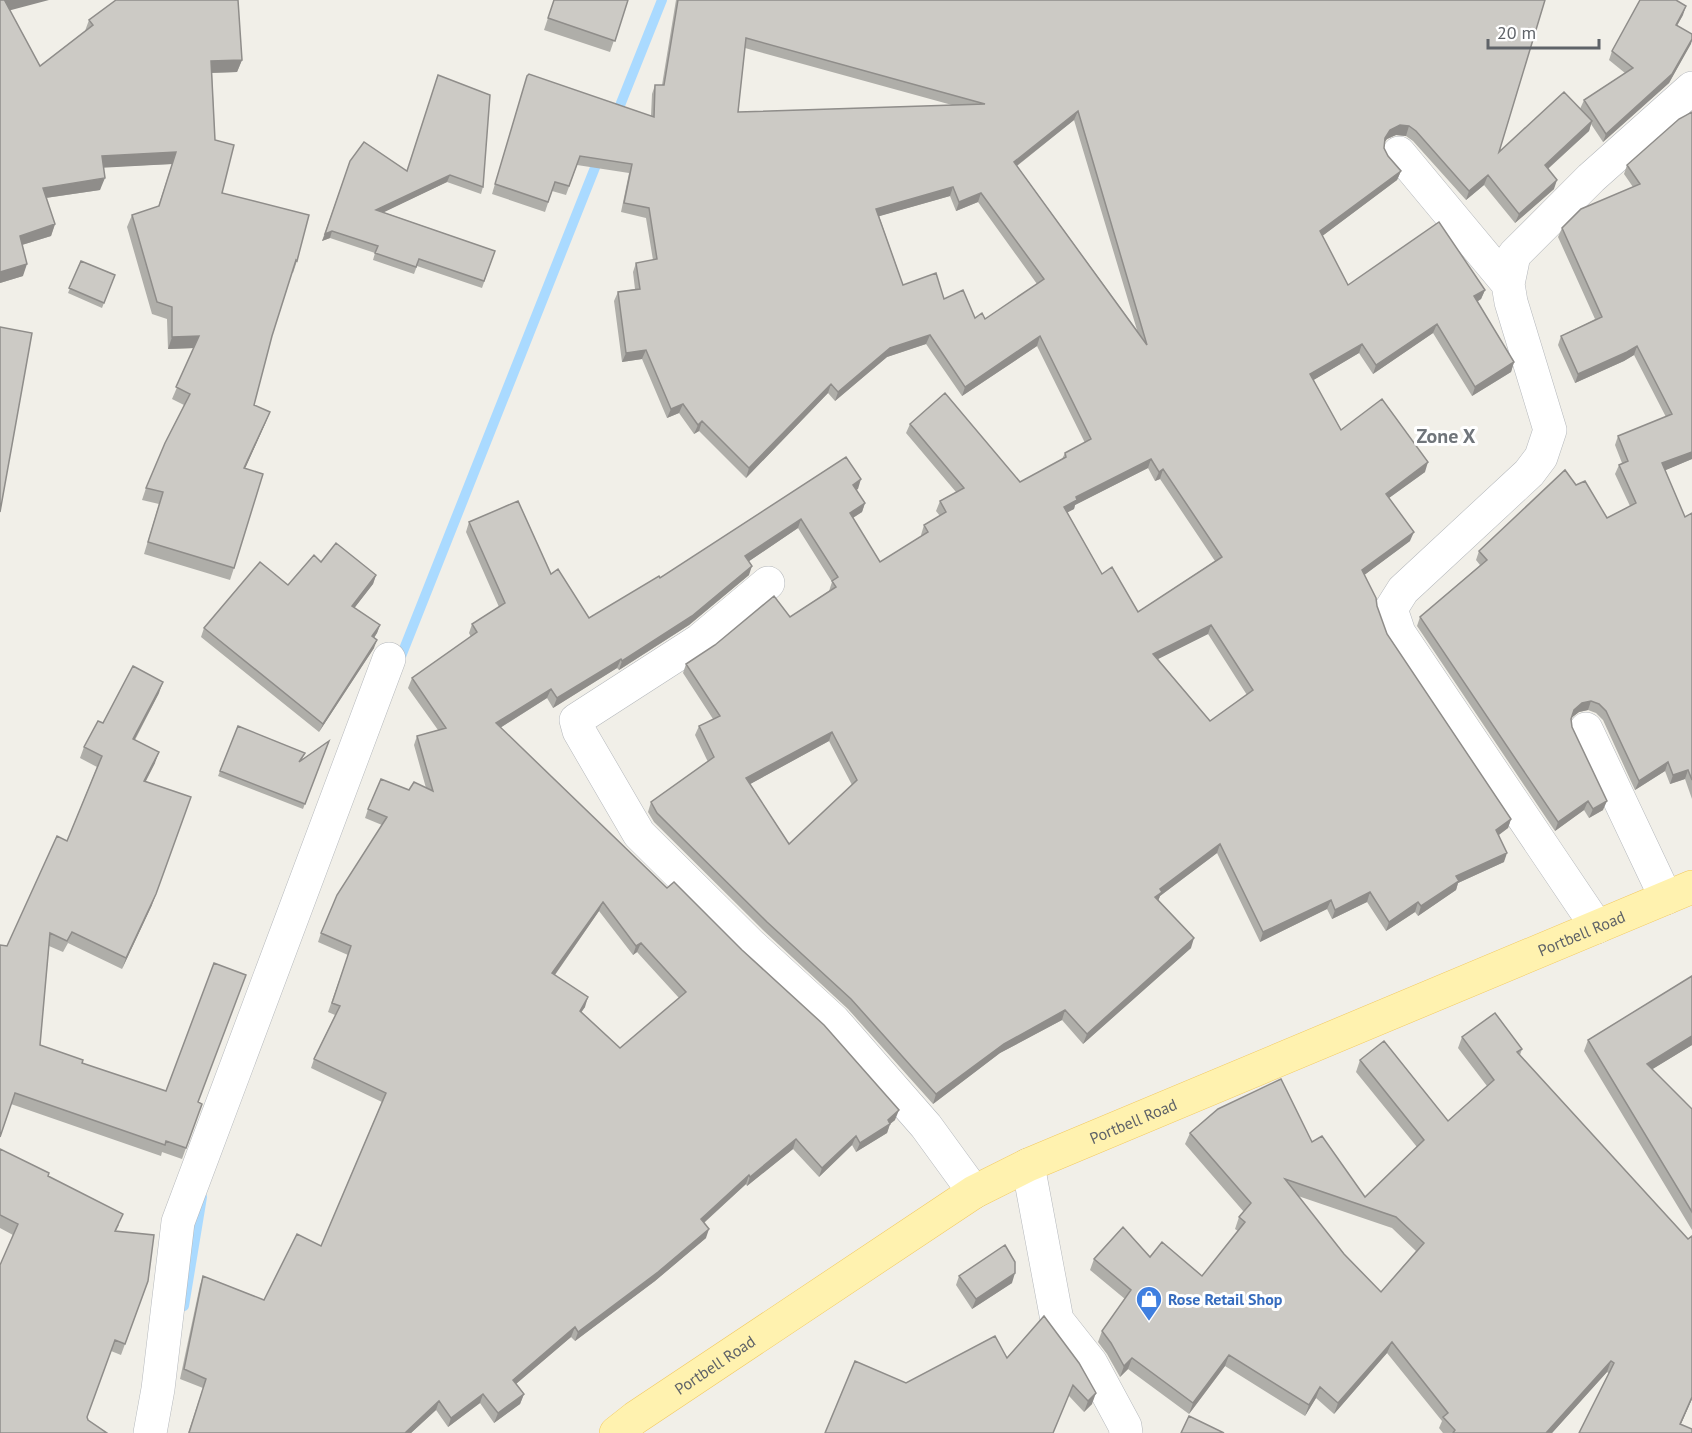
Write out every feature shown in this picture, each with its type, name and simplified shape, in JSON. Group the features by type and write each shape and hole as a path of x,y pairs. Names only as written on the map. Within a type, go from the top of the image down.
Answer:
{"main road":[{"name":"Portbell Road","path":"616,1433 635,1418 974,1192 1028,1165 1679,892"}],"street":[{"path":"1597,927 1399,633 1391,609 1403,590 1529,473 1541,457 1550,430 1511,302 1508,284 1514,255 1591,178 1692,88"},
{"path":"1399,153 1508,284"},
{"path":"768,583 700,640 576,720 579,731 639,834 751,945 834,1021 926,1126 974,1192"},
{"path":"150,1433 159,1389 178,1221 389,659"},
{"path":"1586,729 1679,892"},
{"path":"1028,1165 1057,1320 1091,1363 1125,1426 1126,1433"}],"building":[{"path":"0,0 10,0 5,1 40,66 93,25 89,20 116,0 238,0 242,60 211,61 215,140 234,145 222,193 309,215 297,261 272,336 254,405 270,412 244,468 263,474 234,568 148,542 163,492 146,488 165,443 190,394 176,387 199,336 172,337 172,307 157,302 132,215 159,206 176,152 102,156 105,178 43,188 55,224 20,236 27,264 0,272"},
{"path":"554,0 628,0 615,41 548,18"},
{"path":"678,0 1545,0 1499,152 1564,92 1592,121 1545,165 1557,180 1519,214 1488,175 1469,191 1416,131 1409,126 1400,125 1390,130 1385,138 1384,148 1401,171 1320,231 1348,285 1439,222 1485,290 1474,296 1514,362 1475,387 1437,324 1376,365 1362,344 1310,374 1341,430 1382,399 1428,462 1386,494 1414,532 1362,570 1376,598 1387,634 1511,819 1496,830 1507,853 1456,876 1459,881 1421,906 1418,902 1389,922 1370,892 1335,910 1331,900 1263,932 1220,844 1160,889 1162,892 1155,897 1194,938 1087,1034 1065,1010 1004,1044 936,1094 851,999 767,922 657,813 651,802 714,757 699,726 720,716 686,664 715,645 774,596 790,617 836,587 832,581 838,577 801,519 745,556 752,566 692,616 622,661 621,659 557,698 551,689 496,723 667,888 674,882 742,950 824,1025 899,1110 888,1120 890,1124 860,1143 856,1136 822,1168 796,1139 750,1177 749,1175 701,1219 709,1229 658,1272 578,1332 575,1327 513,1380 524,1394 498,1413 483,1394 451,1418 439,1401 405,1433 189,1433 206,1379 184,1369 203,1276 264,1300 297,1234 321,1246 386,1093 314,1059 340,1006 332,1003 351,946 321,933 337,895 387,817 368,809 381,779 409,790 414,782 433,791 417,736 446,728 412,678 477,632 472,624 505,603 469,522 518,501 551,574 558,569 589,618 659,576 660,578 846,457 861,479 853,485 865,503 850,513 880,562 928,532 924,525 946,512 940,501 964,488 910,424 945,393 1020,482 1066,457 1065,453 1091,439 1040,336 965,387 930,335 890,348 838,392 831,384 749,468 702,421 698,425 683,404 671,409 646,350 626,353 618,292 640,289 636,263 657,259 649,208 624,203 632,164 580,156 569,186 555,182 548,202 495,184 529,74 654,117 655,85 664,85","holes":["746,38 985,104 738,112","1078,111 1147,345 1014,162","953,187 959,202 981,193 1044,279 985,319 982,313 975,318 963,290 944,299 936,273 903,285 876,209","1151,459 1159,472 1163,469 1222,557 1138,612 1112,567 1102,574 1064,507 1077,500 1076,497","1211,625 1253,690 1210,721 1153,654","832,732 857,780 789,844 746,778","603,902 636,946 641,943 686,992 620,1048 580,1011 588,997 552,973"]},
{"path":"1640,0 1676,0 1686,6 1676,25 1692,34 1692,39 1672,74 1606,134 1584,100 1633,68 1612,51"},
{"path":"438,75 490,95 483,187 450,175 376,210 495,251 484,281 419,259 416,267 375,253 378,246 332,231 325,234 350,161 364,142 407,171"},
{"path":"1692,112 1692,452 1662,463 1685,517 1692,513 1692,780 1688,770 1673,775 1668,762 1639,781 1606,711 1599,704 1591,701 1582,703 1574,710 1571,719 1572,727 1607,801 1593,809 1588,801 1558,822 1420,617 1487,560 1479,551 1565,470 1576,485 1585,481 1607,518 1636,503 1619,465 1628,461 1618,436 1672,414 1637,346 1578,374 1561,336 1602,317 1562,228 1581,209 1640,184 1627,165 1679,119"},
{"path":"81,261 115,275 104,303 69,288"},
{"path":"0,327 32,333 0,512"},
{"path":"336,543 376,575 352,606 380,625 372,636 377,640 323,724 204,628 260,562 288,585 314,555 321,562"},
{"path":"133,666 163,682 133,739 159,752 144,781 191,797 156,894 126,958 72,932 67,941 50,933 40,1045 83,1060 82,1063 166,1091 214,963 246,975 198,1102 202,1104 186,1148 166,1141 165,1145 15,1093 0,1137 0,945 7,946 57,836 67,841 102,756 84,747 98,721 103,723"},
{"path":"238,726 305,753 299,762 329,741 305,804 220,771"},
{"path":"1692,976 1692,1036 1647,1064 1692,1109 1692,1212 1588,1040"},
{"path":"1495,1013 1522,1049 1517,1052 1688,1239 1692,1236 1692,1397 1680,1424 1692,1429 1692,1433 1579,1433 1614,1363 1611,1361 1546,1433 1453,1433 1455,1430 1443,1417 1448,1413 1392,1342 1338,1403 1320,1387 1309,1405 1229,1355 1193,1403 1132,1358 1124,1366 1102,1331 1131,1290 1094,1259 1123,1227 1150,1257 1162,1242 1202,1276 1245,1222 1239,1217 1251,1203 1190,1133 1218,1109 1281,1079 1312,1142 1322,1136 1365,1197 1424,1140 1360,1060 1384,1041 1448,1121 1494,1080 1462,1037","holes":["1285,1179 1396,1217 1424,1243 1381,1292 1344,1254"]},
{"path":"0,1149 123,1214 115,1231 154,1235 148,1281 125,1344 115,1340 87,1417 107,1433 0,1433 0,1265 18,1224 0,1215"},
{"path":"1005,1245 1015,1262 1015,1273 976,1299 959,1276"},
{"path":"1044,1316 1079,1363 1096,1393 1088,1401 1073,1385 1053,1433 825,1433 855,1361 906,1383 995,1336 1007,1358"},
{"path":"1189,1416 1224,1433 1181,1433"}],"waterway":[{"path":"615,118 662,0"},
{"path":"398,664 600,155"},
{"path":"184,1306 202,1197"}],"place":[{"name":"Rose Retail Shop","path":"1149,1322"}],"district":[{"name":"Zone X","path":"1446,436"}]}
